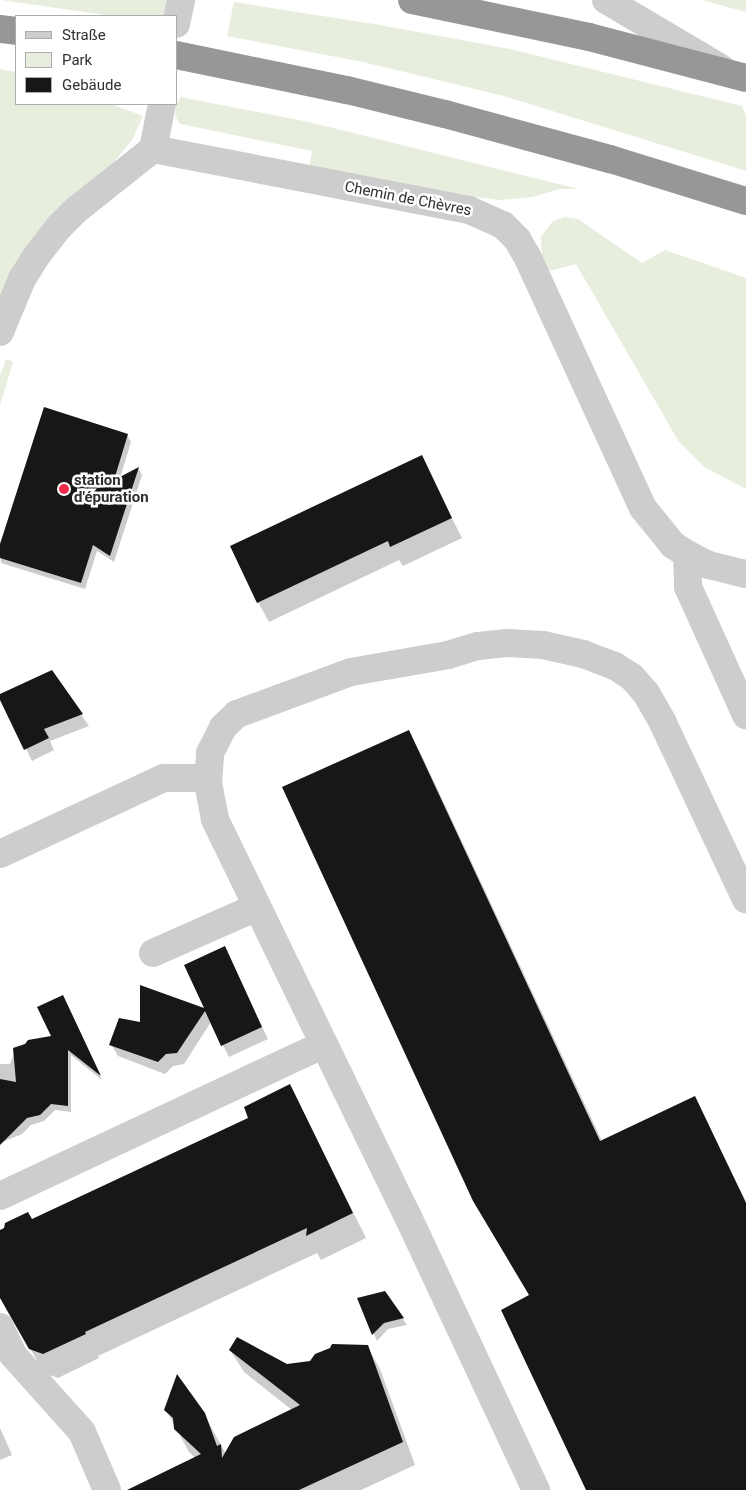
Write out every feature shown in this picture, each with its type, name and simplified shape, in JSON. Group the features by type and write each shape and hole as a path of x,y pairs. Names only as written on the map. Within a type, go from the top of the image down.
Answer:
{"highway":[{"path":"412,0 588,37 737,75"},
{"path":"0,29 15,31"},
{"path":"178,55 347,90 445,114 610,159 746,200"}],"street":[{"path":"178,15 181,0"},
{"path":"606,0 737,75"},
{"path":"0,332 22,279 37,255 60,226 76,210 153,149 162,105"},
{"name":"Chemin de Chèvres","path":"153,149 469,210 503,225 517,239 527,256 643,508 673,545 687,554 709,565 746,574"},
{"path":"687,554 688,586 746,715"},
{"path":"536,1490 407,1215 215,819 208,778 210,753 223,726 237,714 351,672 448,655 478,646 543,645 567,650 615,666 632,678 646,693 663,723 746,899"},
{"path":"0,854 164,778 208,778"},
{"path":"153,953 257,907"},
{"path":"0,1196 323,1045"},
{"path":"0,1328 13,1355 82,1432 107,1490"}],"green space":[{"path":"1,0 170,0 167,15 105,15"},
{"path":"702,0 746,0 746,12"},
{"path":"234,2 380,25 510,49 742,106 746,115 746,171 504,96 363,62 227,36"},
{"path":"0,69 15,72 15,105 114,105 143,116 132,140 113,163 46,221 0,300"},
{"path":"181,97 309,122 579,189 560,189 533,197 500,200 465,196 309,168 312,151 180,124 175,116"},
{"path":"564,217 578,219 642,263 665,250 746,278 746,489 704,467 679,442 576,264 549,271 542,261 541,237 552,222"},
{"path":"6,359 13,362 0,405 0,376"}],"building":[{"name":"station d'épuration","path":"44,407 128,434 114,480 139,467 110,556 93,545 81,583 0,558 0,544"},
{"path":"422,455 452,518 390,547 388,541 257,603 230,546"},
{"path":"52,670 83,714 44,729 49,738 24,750 0,700 0,694"},
{"path":"409,730 600,1141 695,1096 746,1203 746,1490 586,1490 501,1310 529,1295 473,1201 282,787"},
{"path":"225,946 262,1027 221,1046 205,1011 177,1053 166,1054 158,1062 109,1045 119,1018 140,1022 140,985 204,1008 184,965"},
{"path":"63,995 101,1076 68,1050 68,1106 51,1104 40,1115 27,1118 0,1145 0,1079 16,1082 13,1048 25,1044 28,1040 51,1036 37,1007"},
{"path":"290,1084 353,1213 306,1236 307,1228 85,1332 86,1334 43,1354 29,1349 0,1298 0,1230 4,1228 5,1223 28,1212 32,1219 248,1118 244,1107"},
{"path":"385,1291 404,1318 384,1323 372,1335 357,1298"},
{"path":"237,1337 287,1364 310,1361 315,1354 330,1348 332,1344 368,1345 403,1442 299,1490 127,1490 201,1454 174,1429 173,1418 164,1410 177,1374 205,1413 217,1446 221,1444 222,1458 234,1437 300,1405 229,1350"}],"place":[{"name":"station d'épuration","path":"64,489"}]}
